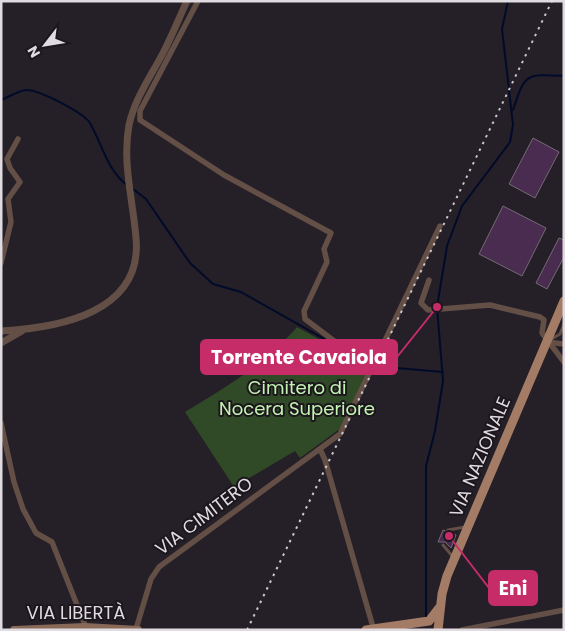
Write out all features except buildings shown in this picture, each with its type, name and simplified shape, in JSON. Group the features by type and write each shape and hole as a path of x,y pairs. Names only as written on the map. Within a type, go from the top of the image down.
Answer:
{"main road":[{"name":"VIA NAZIONALE","path":"437,630 444,586 454,560 564,301"},
{"path":"429,621 441,603"},
{"path":"369,628 429,621"},
{"path":"429,621 437,630"},
{"name":"VIA LIBERTÀ","path":"14,630 137,629"}],"street":[{"path":"1,331 77,319 100,308 120,291 131,271 136,253 126,144 130,123 138,98 163,53 187,1"},
{"path":"198,1 140,111 140,120 224,175 330,233 324,249 327,262 304,310 305,319 346,350 372,365"},
{"path":"1,263 11,222 8,199 20,182 10,168 7,158 18,139"},
{"name":"VIA CIMITERO","path":"137,629 147,590 159,567 340,434 440,226"},
{"path":"429,280 421,303 428,310 436,311 456,306 490,305 540,317 544,320 542,333 564,362"},
{"path":"1,336 1,341 29,328"},
{"path":"547,342 564,344"},
{"path":"1,423 14,482 23,510 36,533 52,542 86,628"},
{"path":"320,449 325,460 369,628"},
{"path":"462,630 564,610"}],"lane":[{"path":"547,342 560,334 564,324"},
{"path":"448,530 468,527"},
{"path":"443,545 454,560"}],"green space":[{"name":"Cimitero di Nocera Superiore","path":"297,327 366,365 368,371 341,428 300,458 295,451 234,487 185,412 258,364"}],"waterway":[{"path":"426,618 426,466 435,431 443,381 437,307 447,246 462,206 510,142 513,125 502,29 508,1"},
{"path":"513,110 524,82 529,78 542,75 564,76"},
{"path":"1,100 26,90 50,97 79,113 90,123 114,172 127,185"},
{"path":"133,189 146,199 190,263 213,284 241,292 335,345"},
{"path":"384,367 443,372"}],"railway":[{"path":"247,630 552,1"}],"place":[{"name":"Torrente Cavaiola","path":"437,307"},
{"name":"Eni","path":"449,536"}]}
